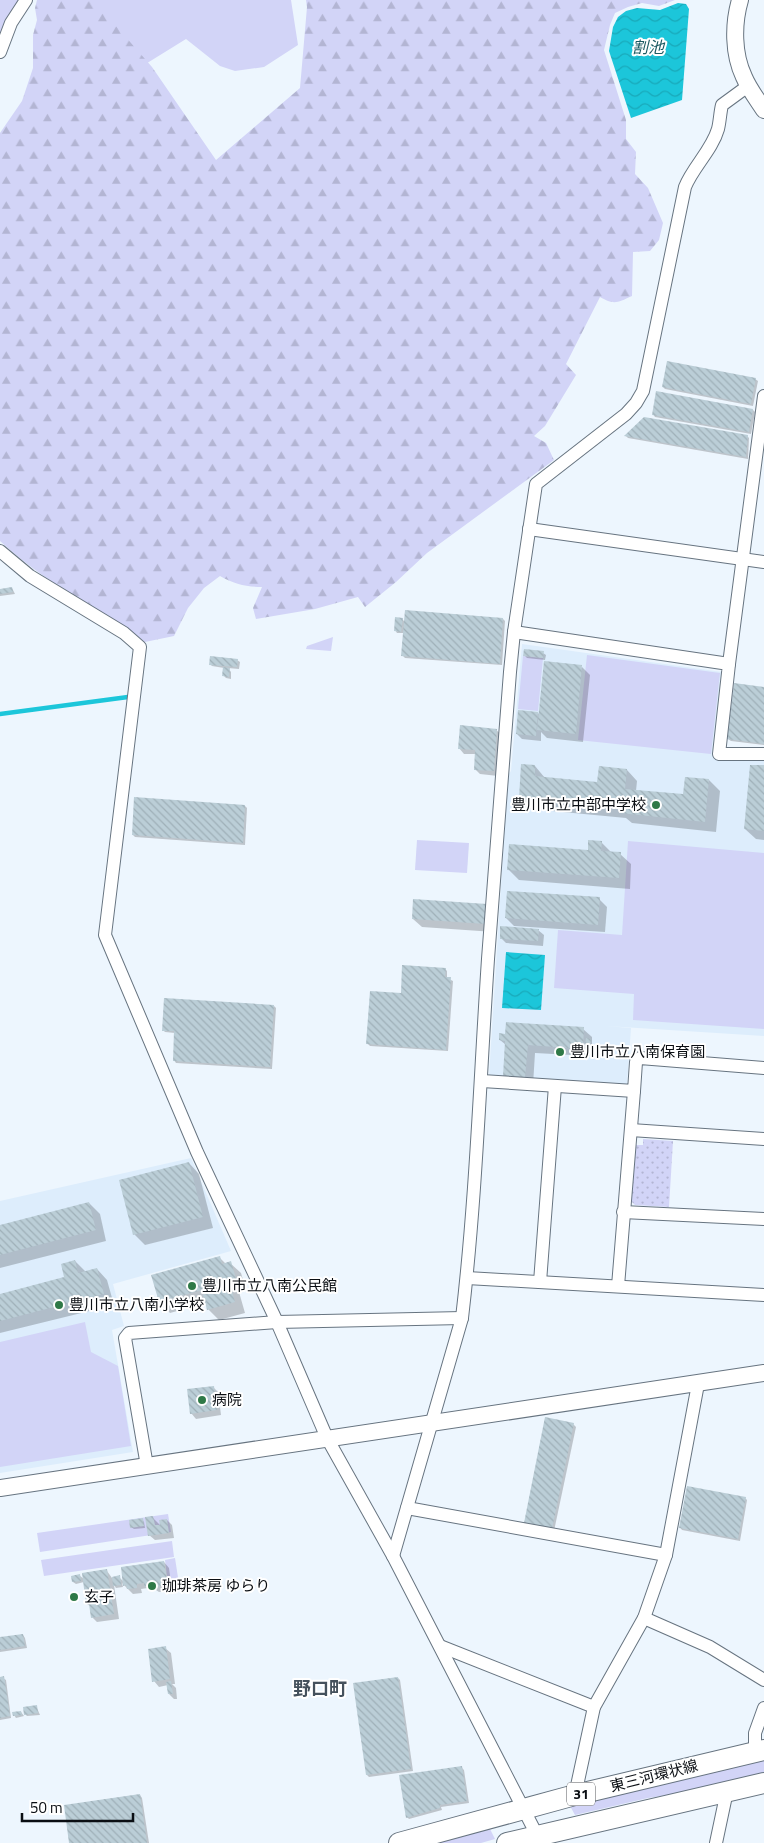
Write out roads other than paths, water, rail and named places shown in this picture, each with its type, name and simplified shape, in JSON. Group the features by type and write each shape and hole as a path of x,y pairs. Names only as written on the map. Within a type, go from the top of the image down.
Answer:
{"main road":[{"name":"東三河環状線","path":"399,1843 524,1808 759,1751"},
{"name":"東三河環状線","path":"507,1843 540,1839 764,1783"}],"street":[{"path":"0,52 11,24 26,0"},
{"path":"740,0 736,22 738,58 742,75 764,110"},
{"path":"393,1556 462,1318 467,1278 482,1081 488,960 514,632 536,484 626,414 636,403 643,390 684,187 713,140 718,129 722,105 748,86"},
{"path":"764,396 728,664 719,754 764,754"},
{"path":"530,529 764,562"},
{"path":"0,550 30,576 124,633 140,647 105,935 197,1152 277,1322 327,1438 393,1556 540,1839"},
{"path":"514,632 728,664"},
{"path":"618,1286 636,1062 640,1058 764,1068"},
{"path":"482,1081 634,1091"},
{"path":"540,1282 555,1086"},
{"path":"631,1130 764,1139"},
{"path":"623,1212 764,1219"},
{"path":"467,1278 764,1295"},
{"path":"147,1466 125,1338 130,1333 277,1322 462,1318"},
{"path":"0,1488 764,1373"},
{"path":"575,1795 594,1707 644,1618 666,1555 698,1384"},
{"path":"407,1508 666,1555"},
{"path":"644,1618 710,1647 764,1680"},
{"path":"440,1646 594,1707"},
{"path":"759,1751 755,1733 764,1708"},
{"path":"716,1843 727,1791"}],"water":[{"name":"割池","path":"678,3 686,4 689,9 682,100 631,118 609,51 613,27 618,17 626,11 637,8 660,10"},
{"path":"506,952 545,955 541,1010 502,1008"}],"waterway":[{"path":"0,714 128,697"}],"place":[{"name":"豊川市立中部中学校","path":"656,805"},
{"name":"豊川市立八南保育園","path":"560,1052"},
{"name":"豊川市立八南公民館","path":"192,1286"},
{"name":"豊川市立八南小学校","path":"59,1305"},
{"name":"病院","path":"202,1400"},
{"name":"珈琲茶房 ゆらり","path":"152,1586"},
{"name":"玄子","path":"74,1597"}],"district":[{"name":"野口町","path":"320,1689"}]}
